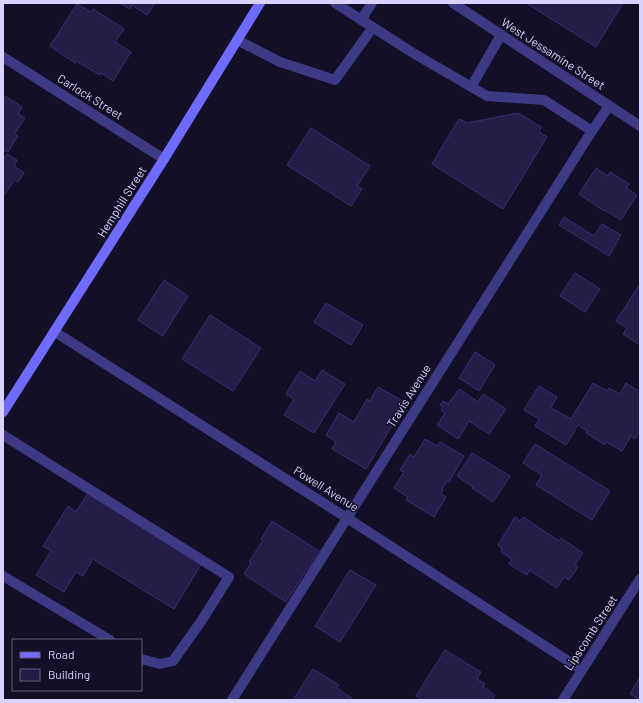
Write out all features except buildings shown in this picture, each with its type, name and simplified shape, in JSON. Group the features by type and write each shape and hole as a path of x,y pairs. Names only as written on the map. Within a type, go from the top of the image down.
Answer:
{"main road":[{"name":"Hemphill Street","path":"3,412 164,159 260,3"}],"street":[{"path":"334,3 487,96 544,100 592,131"},
{"path":"361,20 372,3"},
{"name":"West Jessamine Street","path":"453,3 640,126"},
{"path":"237,40 280,62 335,80 373,27"},
{"path":"471,87 501,35"},
{"name":"Carlock Street","path":"3,57 164,159"},
{"name":"Travis Avenue","path":"232,700 609,106"},
{"name":"Powell Avenue","path":"55,332 582,670"},
{"path":"3,436 229,577 173,662 160,664 142,659"},
{"path":"3,576 108,639"},
{"name":"Lipscomb Street","path":"563,700 640,579"}]}
